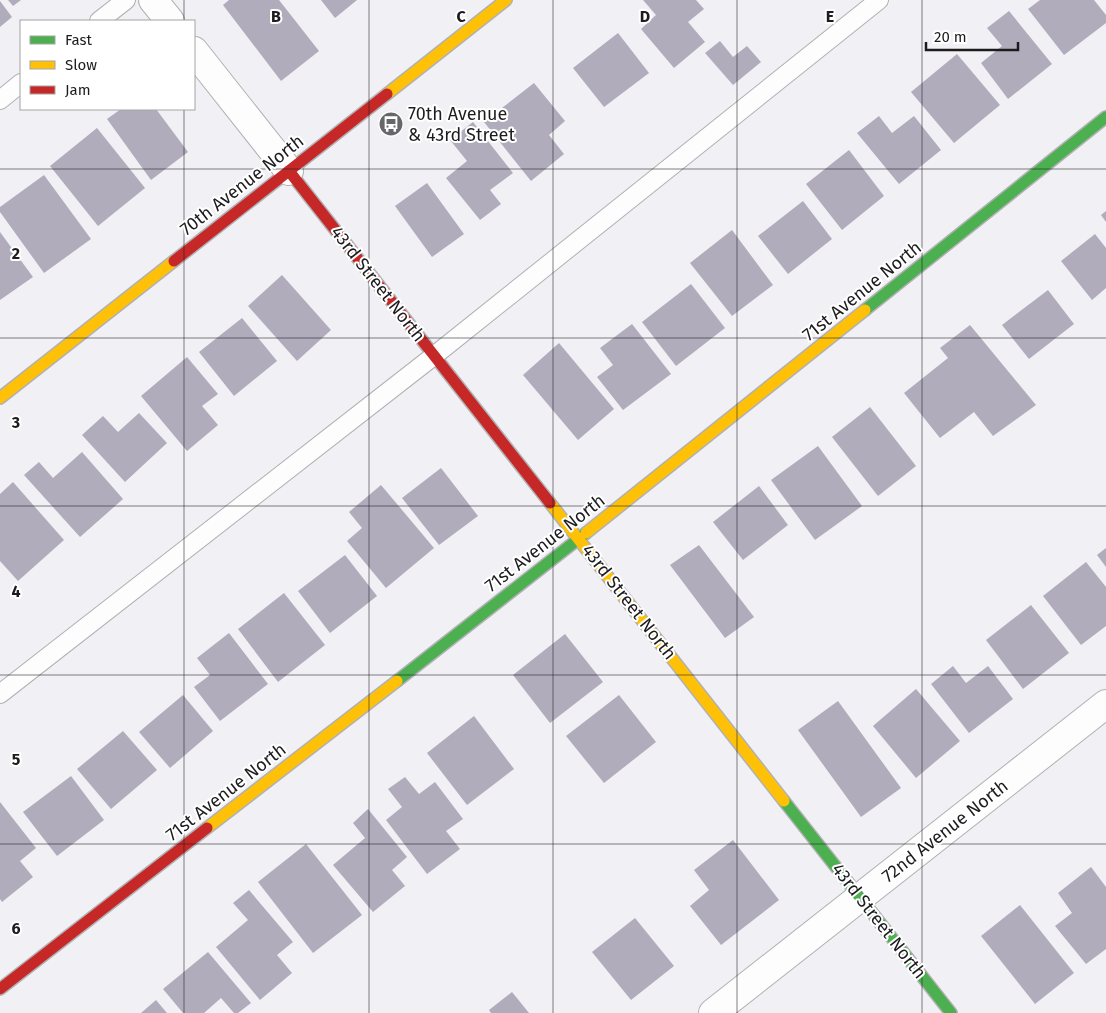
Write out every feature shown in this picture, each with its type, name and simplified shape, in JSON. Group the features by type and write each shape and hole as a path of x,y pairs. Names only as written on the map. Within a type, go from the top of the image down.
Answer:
{"street":[{"path":"153,0 169,20"},
{"name":"70th Avenue North","path":"0,398 506,0"},
{"name":"43rd Street North","path":"195,52 951,1013"},
{"name":"71st Avenue North","path":"0,989 579,540 1106,117"},
{"name":"72nd Avenue North","path":"713,1013 1106,704"}],"lane":[{"path":"100,20 126,0"},
{"path":"0,694 434,355 879,0"},
{"path":"0,100 20,84"}],"building":[{"path":"8,0 21,0 13,6"},
{"path":"229,0 279,0 319,51 281,81 223,5"},
{"path":"321,0 357,0 335,18"},
{"path":"643,0 696,0 704,9 688,22 705,42 674,68 641,29 656,15"},
{"path":"1040,0 1094,0 1106,15 1106,23 1064,55 1028,9"},
{"path":"0,1 12,17 0,27"},
{"path":"1009,11 1052,64 1008,99 981,63 1002,46 987,28"},
{"path":"618,33 649,73 604,107 573,68"},
{"path":"720,41 733,57 747,46 761,62 733,85 705,53"},
{"path":"957,54 1000,105 954,143 911,92"},
{"path":"534,83 565,121 549,135 564,154 531,181 484,122"},
{"path":"120,110 157,110 188,152 151,180 107,119"},
{"path":"879,116 892,133 914,116 941,150 899,184 857,133"},
{"path":"473,122 513,173 490,190 501,204 480,220 446,178 467,161 450,140"},
{"path":"97,128 145,188 98,226 50,166"},
{"path":"849,150 884,196 842,230 806,184"},
{"path":"44,175 91,239 44,273 0,212 0,207"},
{"path":"427,183 464,234 432,257 395,206"},
{"path":"803,201 832,239 788,274 758,236"},
{"path":"1106,211 1106,222 1101,215"},
{"path":"732,230 773,285 732,316 690,263"},
{"path":"0,232 33,277 0,300"},
{"path":"1095,234 1106,248 1106,288 1092,300 1061,261"},
{"path":"282,275 331,330 297,361 248,306"},
{"path":"691,284 725,328 676,366 642,322"},
{"path":"1048,290 1074,324 1029,359 1002,325"},
{"path":"242,318 277,361 234,396 199,352"},
{"path":"632,324 671,374 623,410 597,377 613,365 600,348"},
{"path":"970,325 1036,405 993,436 974,412 940,438 904,393 948,358 940,348"},
{"path":"559,343 614,409 578,440 523,375"},
{"path":"187,357 218,394 202,406 218,425 187,451 141,396"},
{"path":"870,407 916,466 878,496 832,437"},
{"path":"139,413 167,443 125,482 82,435 103,416 118,432"},
{"path":"818,446 862,506 815,540 771,480"},
{"path":"82,452 123,499 80,537 24,475 39,462 53,478"},
{"path":"441,468 478,516 439,545 402,498"},
{"path":"13,482 64,540 18,581 0,561 0,494"},
{"path":"381,485 434,548 386,588 347,541 362,528 349,512"},
{"path":"759,486 788,525 743,560 713,522"},
{"path":"699,545 754,617 725,638 670,565"},
{"path":"1106,548 1106,567 1097,555"},
{"path":"345,555 377,596 330,633 298,591"},
{"path":"1086,562 1106,587 1106,626 1081,645 1043,596"},
{"path":"284,593 325,645 278,682 238,629"},
{"path":"1031,605 1069,653 1023,689 986,640"},
{"path":"229,633 268,684 220,721 194,687 210,675 197,658"},
{"path":"565,634 603,682 550,723 513,675"},
{"path":"953,666 966,683 988,666 1013,699 969,733 931,684"},
{"path":"916,689 960,741 916,778 873,726"},
{"path":"183,695 213,731 170,768 139,732"},
{"path":"619,695 656,742 604,783 566,736"},
{"path":"838,701 901,788 861,817 798,730"},
{"path":"474,716 514,769 467,805 427,753"},
{"path":"123,731 157,770 111,809 77,769"},
{"path":"71,776 104,820 57,856 23,812"},
{"path":"405,777 419,794 435,782 463,819 446,831 460,849 427,874 386,820 402,807 388,789"},
{"path":"0,802 36,848 20,861 33,877 2,902 0,899"},
{"path":"368,809 407,857 392,870 405,886 373,912 333,865 365,838 353,823"},
{"path":"733,840 779,900 721,945 690,906 709,890 694,870"},
{"path":"306,844 362,915 313,953 258,882"},
{"path":"1091,867 1106,887 1106,949 1086,964 1055,926 1072,913 1058,893"},
{"path":"249,890 293,942 277,955 292,973 260,1000 216,947 248,920 233,903"},
{"path":"1020,905 1074,973 1035,1004 981,936"},
{"path":"635,918 674,966 631,1000 592,952"},
{"path":"208,952 251,1003 238,1013 234,1013 221,998 204,1013 183,1013 163,989"},
{"path":"512,992 529,1013 491,1013 489,1010"},
{"path":"156,1000 167,1013 141,1013"}],"traffic: fast":[{"path":"865,310 1106,117"},
{"path":"397,681 586,533"},
{"path":"784,801 951,1013"}],"traffic: slow":[{"path":"387,94 506,0"},
{"path":"0,398 174,261"},
{"path":"586,533 865,310"},
{"path":"550,503 784,801"},
{"path":"207,828 397,681"}],"traffic: jam":[{"path":"174,261 387,94"},
{"path":"289,171 550,503"},
{"path":"0,989 207,828"}],"place":[{"name":"70th Avenue & 43rd Street","path":"391,124"}]}
